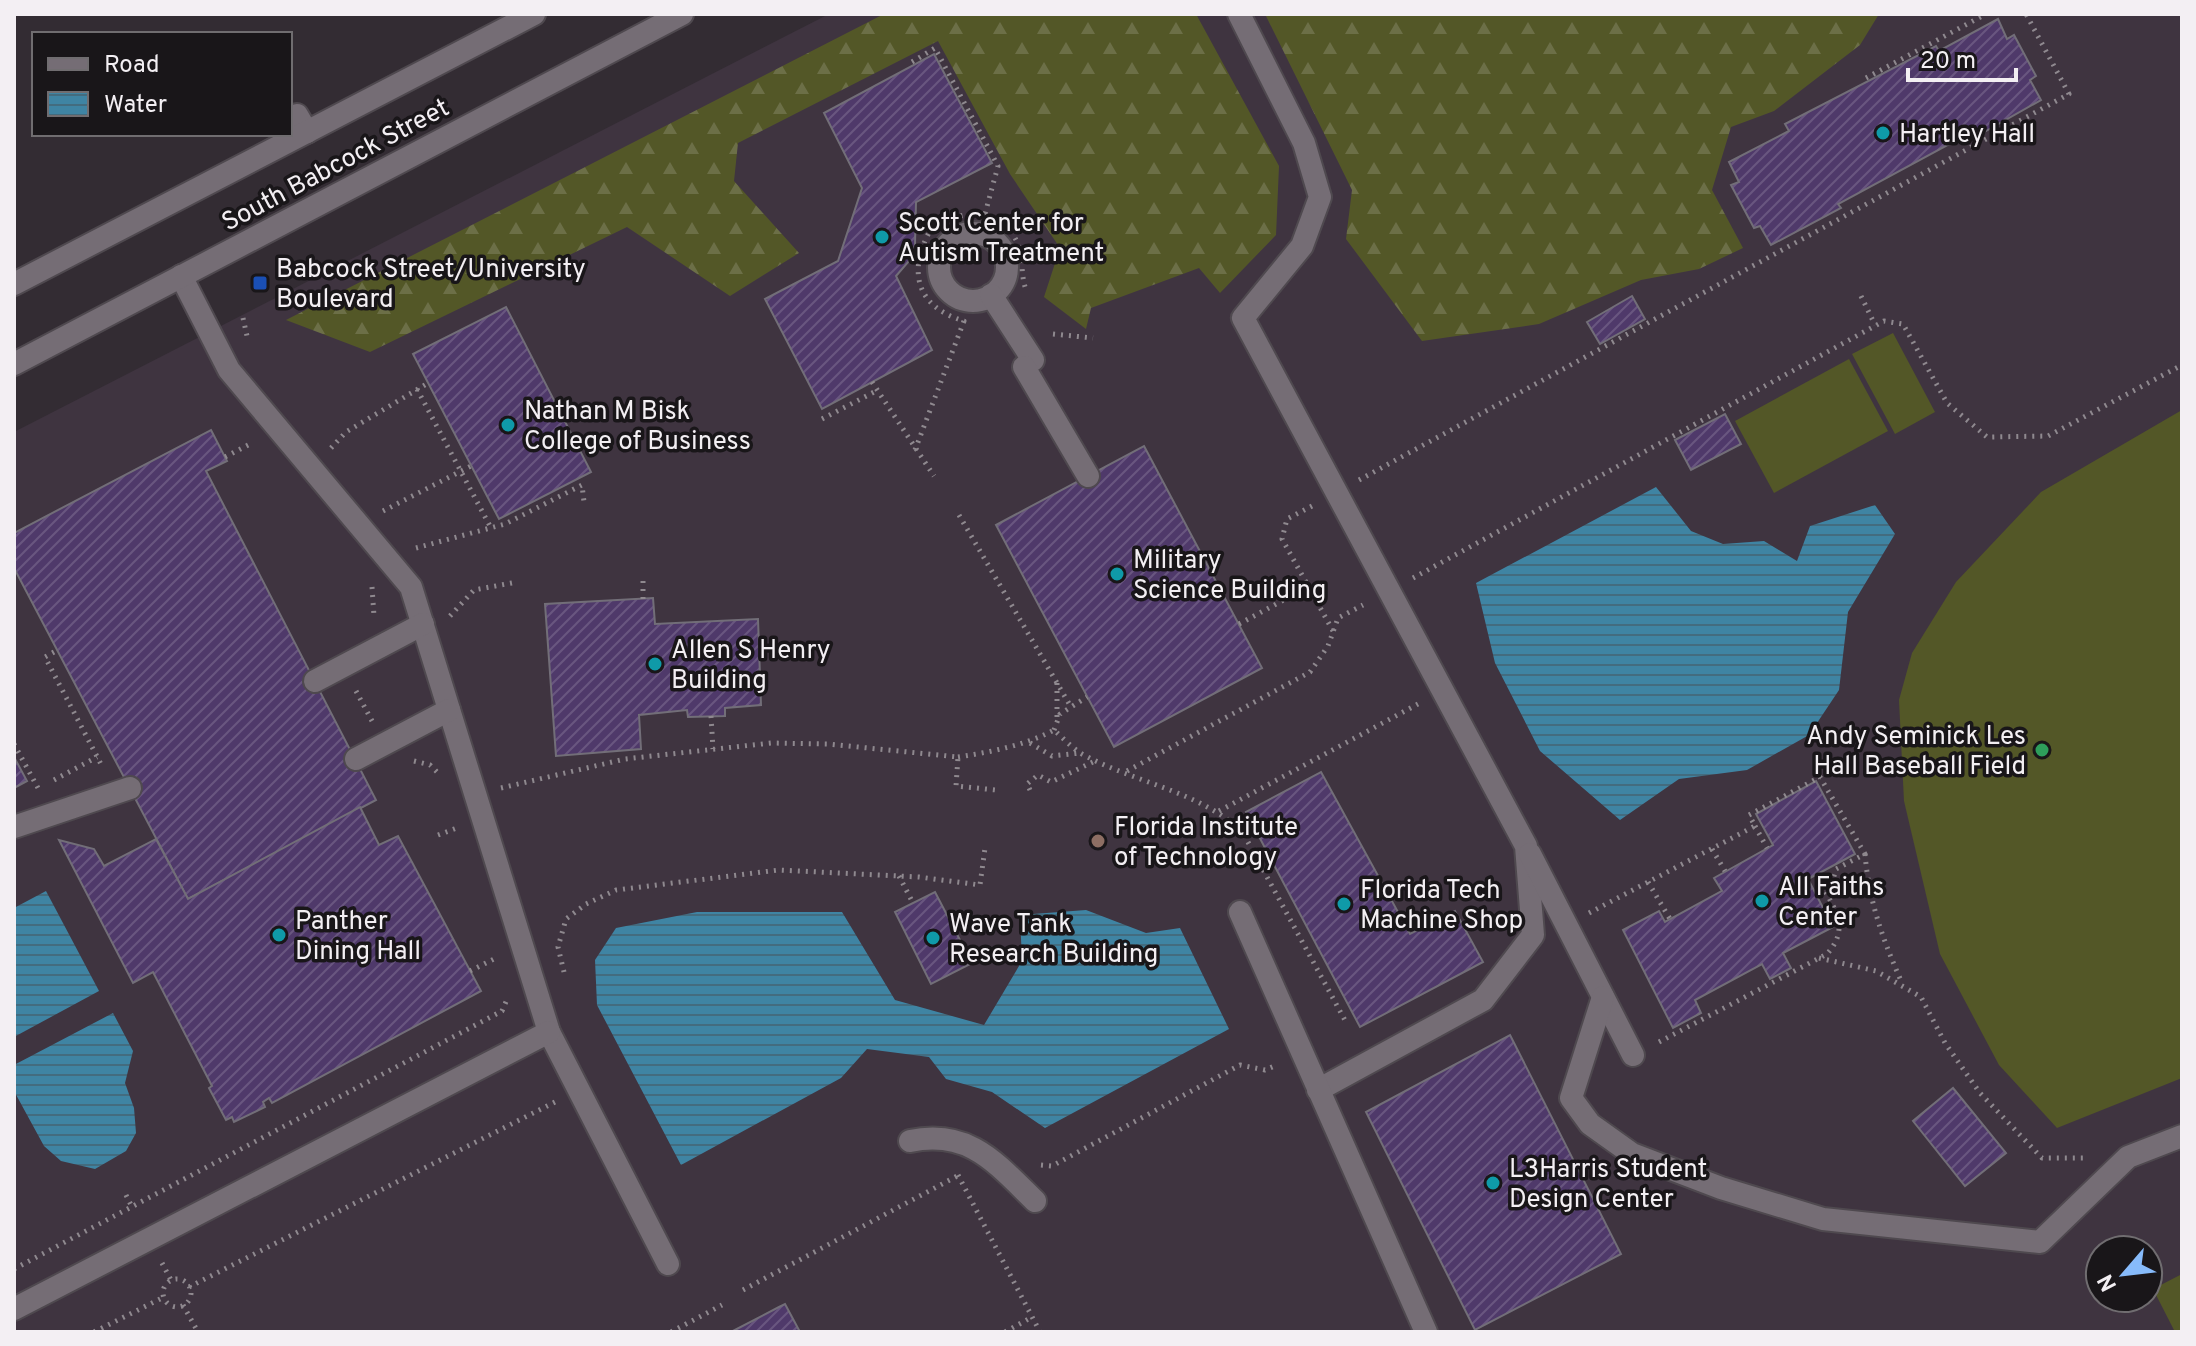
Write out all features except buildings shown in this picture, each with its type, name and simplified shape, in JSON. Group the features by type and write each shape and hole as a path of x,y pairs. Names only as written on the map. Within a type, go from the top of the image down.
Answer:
{"main road":[{"name":"South Babcock Street","path":"292,130 534,14"},
{"name":"South Babcock Street","path":"14,364 682,14"},
{"path":"1239,14 1304,143 1320,197 1302,246 1243,318 1526,846 1633,1055"},
{"name":"South Babcock Street","path":"14,284 280,136"},
{"path":"181,276 229,370 411,587 549,1032 668,1264"},
{"path":"991,295 1088,476"},
{"path":"315,681 423,624"},
{"path":"356,759 449,710"},
{"path":"14,827 130,788"},
{"path":"1318,1090 1483,1000 1533,935 1526,846"},
{"path":"1240,912 1426,1332"},
{"path":"1603,997 1571,1098 1590,1124 1632,1154 1721,1188 1823,1219 2040,1242 2128,1157 2182,1136"},
{"path":"14,1309 549,1032"},
{"path":"910,1141 938,1136 963,1143 983,1153 1035,1201"}],"path":[{"path":"1866,78 1986,14"},
{"path":"1357,482 2069,94 2026,14"},
{"path":"912,62 935,48 998,166 985,214"},
{"path":"1861,296 1875,325"},
{"path":"243,318 248,340"},
{"path":"1405,582 1884,321 1903,324 1947,403 1987,437 2048,436 2182,365"},
{"path":"872,382 934,476"},
{"path":"330,449 346,432 428,383"},
{"path":"417,389 491,528"},
{"path":"822,419 878,390"},
{"path":"225,457 255,441 246,429"},
{"path":"320,437 339,459"},
{"path":"382,512 471,466"},
{"path":"406,542 414,548 491,528 582,485 584,502"},
{"path":"373,501 390,524"},
{"path":"1317,503 1287,519 1282,539 1333,632"},
{"path":"959,515 1071,707"},
{"path":"363,577 372,587 373,620"},
{"path":"643,581 643,599"},
{"path":"446,621 474,590 517,582"},
{"path":"1239,624 1308,587"},
{"path":"1126,772 1310,672 1338,618 1364,604"},
{"path":"54,652 45,657 105,772"},
{"path":"1057,683 1057,722"},
{"path":"354,686 372,722"},
{"path":"497,774 501,788 625,759 771,743 828,744 958,757 1012,743 1030,743 1054,730 1060,714 1087,697"},
{"path":"1218,812 1421,702"},
{"path":"711,716 713,749"},
{"path":"1054,730 1081,753 1218,812 1242,831 1347,1024"},
{"path":"1030,743 1052,756 1081,753"},
{"path":"14,744 37,789 97,757"},
{"path":"958,757 956,786 996,790"},
{"path":"1030,790 1027,784 1038,775 1051,782 1097,760"},
{"path":"401,766 413,761 430,765 443,778"},
{"path":"1767,848 1749,815 1820,777 1865,854 1869,893 1880,934 1903,984"},
{"path":"455,816 463,842"},
{"path":"1590,926 1585,915 1755,826"},
{"path":"438,835 458,828"},
{"path":"568,987 558,947 566,919 586,904 616,890 779,870 899,876 980,885 985,848"},
{"path":"1712,849 1725,871"},
{"path":"1828,897 1836,869 1865,854"},
{"path":"1633,1055 1819,958 1838,941 1842,925 1816,875"},
{"path":"899,876 913,903"},
{"path":"1648,882 1670,919"},
{"path":"494,942 503,971"},
{"path":"470,971 499,957"},
{"path":"1819,958 1876,971 1921,997 1945,1043 1980,1093 2042,1158 2090,1157"},
{"path":"14,1269 502,1011 508,986"},
{"path":"1033,1164 1052,1166 1240,1065 1265,1070 1281,1063"},
{"path":"189,1287 563,1098"},
{"path":"743,1290 965,1171"},
{"path":"958,1175 1040,1332"},
{"path":"175,1278 189,1287 189,1298 183,1305 170,1305 164,1297 164,1286 175,1278"},
{"path":"94,1332 164,1297"},
{"path":"183,1305 198,1332"},
{"path":"671,1332 722,1305"},
{"path":"1005,1332 1032,1317"}],"shaded area":[{"name":"Florida Institute of Technology","path":"829,14 2182,14 2182,1332 14,1332 14,432"}],"green space":[{"path":"884,14 1196,14 1279,166 1276,235 1220,293 1199,268 1091,308 1086,329 1044,297 1060,248 1010,174 938,41 738,143 734,181 799,253 730,296 627,227 370,352 286,320"},
{"path":"1265,14 1879,14 1860,45 1774,111 1731,127 1712,190 1743,248 1699,269 1641,280 1539,324 1422,341 1346,239 1352,190"},
{"path":"1893,333 1935,412 1895,434 1852,354"},
{"path":"1849,359 1888,431 1774,493 1735,421"},
{"name":"Andy Seminick Les Hall Baseball Field","path":"2182,410 2182,1078 2057,1128 1999,1065 1940,954 1904,801 1899,700 1912,653 1956,582 2041,492"},
{"path":"2182,1274 2182,1332 2175,1332 2164,1310 2164,1283"}],"water":[{"path":"1656,487 1691,531 1723,544 1764,541 1797,561 1810,526 1875,505 1895,534 1848,612 1839,690 1809,735 1747,770 1679,779 1620,820 1540,751 1495,663 1476,583"},
{"path":"46,891 99,991 14,1037 14,908"},
{"path":"1086,910 1146,933 1180,928 1229,1029 1045,1128 992,1092 946,1079 929,1057 867,1049 841,1078 681,1165 597,1005 595,960 616,928 697,912 842,912 895,1000 984,1025 1022,961 1020,915"},
{"path":"113,1013 133,1051 125,1083 134,1108 136,1133 126,1151 95,1169 61,1161 44,1146 14,1091 14,1065"}],"place":[{"name":"Hartley Hall","path":"1883,133"},
{"name":"Scott Center for Autism Treatment","path":"882,237"},
{"name":"Babcock Street/University Boulevard","path":"260,283"},
{"name":"Nathan M Bisk College of Business","path":"508,425"},
{"name":"Military Science Building","path":"1117,574"},
{"name":"Allen S Henry Building","path":"655,664"},
{"name":"Andy Seminick Les Hall Baseball Field","path":"2042,750"},
{"name":"Florida Institute of Technology","path":"1098,841"},
{"name":"All Faiths Center","path":"1762,901"},
{"name":"Florida Tech Machine Shop","path":"1344,904"},
{"name":"Panther Dining Hall","path":"279,935"},
{"name":"Wave Tank Research Building","path":"933,938"},
{"name":"L3Harris Student Design Center","path":"1493,1183"}]}
